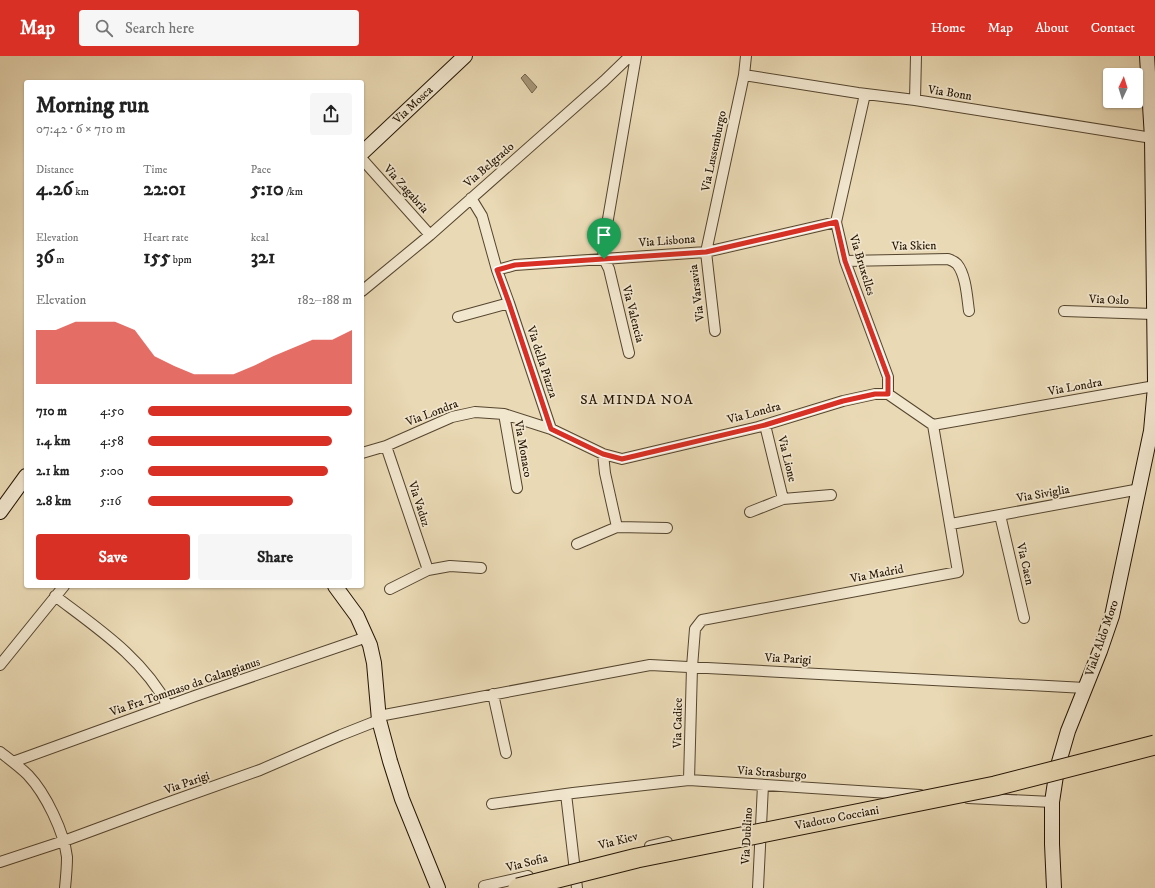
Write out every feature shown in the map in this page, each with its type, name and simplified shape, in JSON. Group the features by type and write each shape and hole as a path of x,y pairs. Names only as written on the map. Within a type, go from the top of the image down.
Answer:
{"highway":[{"name":"Viadotto Cocciani","path":"518,888 636,858 995,786 1155,745"}],"main road":[{"name":"Via Mosca","path":"364,151 465,56"},
{"path":"1147,56 1152,138 1155,382"},
{"name":"Viale Aldo Moro","path":"1054,888 1052,802 1057,769 1068,731 1100,651 1112,616 1140,489 1151,431 1155,386"},
{"path":"0,512 24,479"},
{"path":"336,588 357,616 370,644 374,663 379,718 390,761 402,799 438,888"}],"street":[{"name":"Via Belgrado","path":"364,289 430,235 604,81 630,56"},
{"path":"604,259 603,248 636,56"},
{"name":"Via Lussemburgo","path":"706,252 744,75 746,56"},
{"path":"915,100 916,56"},
{"name":"Via Bonn","path":"744,75 865,94 915,100 1152,138"},
{"name":"Via Bruxelles","path":"865,94 836,222 845,261 888,377 888,394"},
{"name":"Via Zagabria","path":"364,161 430,235"},
{"name":"Via della Piazza","path":"472,198 482,216 497,270 551,429"},
{"name":"Via Lisbona","path":"497,270 515,265 706,252 836,222"},
{"name":"Via Varsavia","path":"706,252 715,331"},
{"name":"Via Valencia","path":"604,259 609,269 629,354"},
{"name":"Via Skien","path":"845,261 948,259 956,263 961,272 967,290 969,312"},
{"path":"458,317 509,303"},
{"name":"Via Oslo","path":"1064,311 1153,314"},
{"name":"Via Londra","path":"933,425 1155,386"},
{"name":"Via Londra","path":"364,452 386,446 452,417 475,412 504,414 551,429 603,454 622,459 765,425 843,401 875,394 888,394"},
{"path":"888,394 933,425"},
{"name":"Via Monaco","path":"504,414 517,488"},
{"name":"Via Lione","path":"765,425 784,499"},
{"name":"Via Madrid","path":"692,667 695,628 702,620 958,572 933,425"},
{"name":"Via Vaduz","path":"386,446 428,570"},
{"path":"603,454 605,473 617,527"},
{"name":"Via Siviglia","path":"951,524 1140,489"},
{"name":"Via Lione","path":"750,512 784,499 831,495"},
{"name":"Via Caen","path":"1000,515 1024,618"},
{"path":"577,544 617,527 667,528"},
{"path":"390,589 428,570 450,566 481,568"},
{"path":"0,664 62,588"},
{"path":"55,596 123,649 141,667 156,686 168,706"},
{"name":"Via Fra Tommaso da Calangianus","path":"13,762 367,637"},
{"name":"Via Parigi","path":"0,862 64,841 260,770 379,718 493,694 650,665 1085,688"},
{"name":"Via Cadice","path":"689,780 692,667"},
{"path":"493,694 506,753"},
{"path":"0,752 28,776 43,795 55,819 64,841 67,859 65,888"},
{"name":"Via Strasburgo","path":"492,804 689,780 856,792 1052,802"},
{"name":"Via Dublino","path":"758,888 763,785"},
{"path":"566,794 578,888"},
{"name":"Via Kiev","path":"575,864 668,842"},
{"name":"Via Sofia","path":"484,886 575,864"}],"shaded area":[{"path":"525,74 537,87 532,93 521,78"}],"district":[{"name":"SA MINDA NOA","path":"637,400"}],"route":[{"path":"836,222 845,261 888,377 888,394 875,394 843,401 765,425 622,459 603,454 551,429 497,270 515,265 604,259 706,252 836,222"}]}
